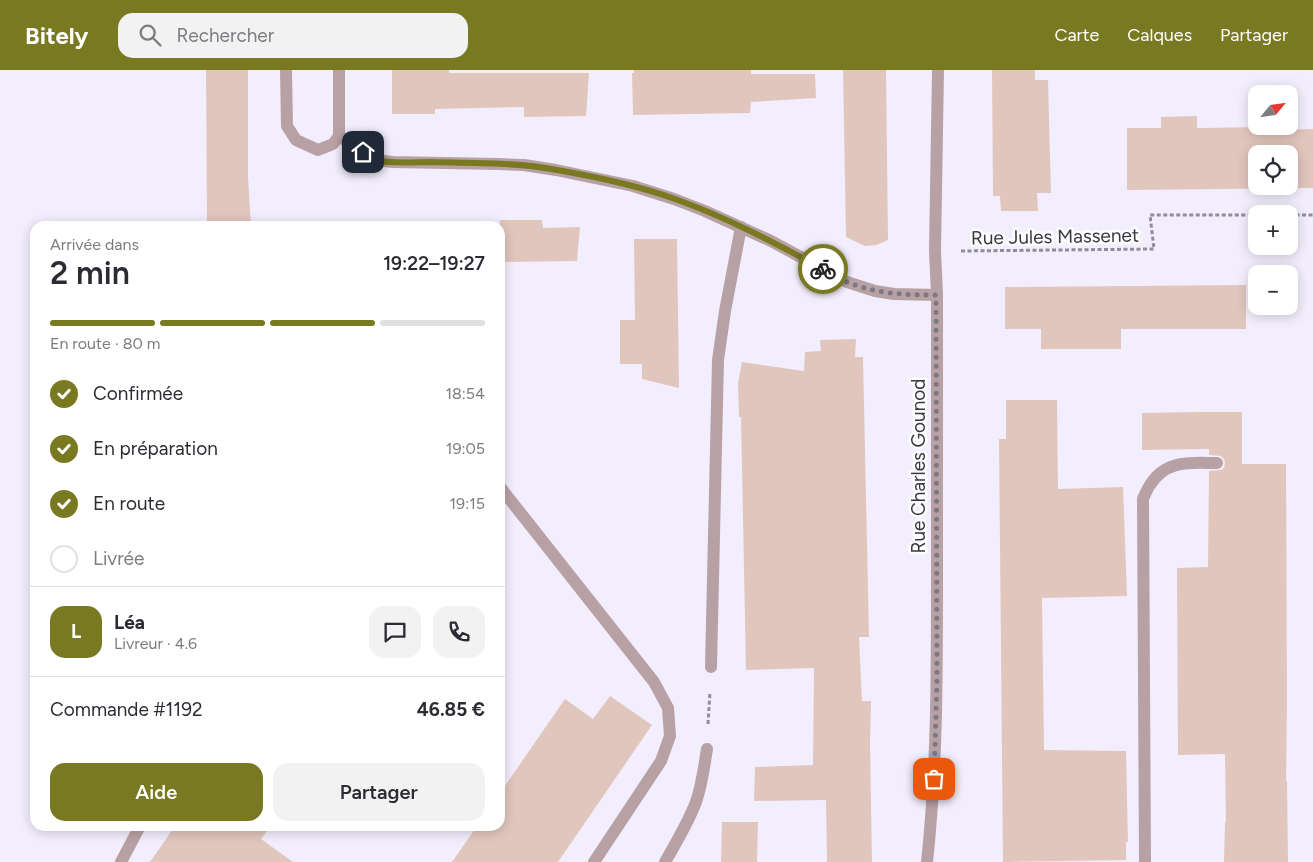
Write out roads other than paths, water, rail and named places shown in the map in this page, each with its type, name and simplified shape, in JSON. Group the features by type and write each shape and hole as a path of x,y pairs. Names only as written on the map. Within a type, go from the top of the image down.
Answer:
{"street":[{"path":"286,70 287,126 296,140 318,150 334,144 339,136 339,70"},
{"name":"Rue Charles Gounod","path":"927,862 935,761 937,689 935,251 938,70"},
{"path":"339,136 375,160 524,165 634,186 674,199 741,227 847,282 875,291 894,294 936,295"},
{"path":"711,667 718,360 741,227"},
{"path":"1145,862 1143,500 1150,484 1161,471 1177,464 1217,463"},
{"path":"505,493 654,682 668,708 670,736 661,761 594,862"},
{"path":"665,862 682,833 695,803 703,777 707,749"},
{"path":"121,862 137,831"}]}
